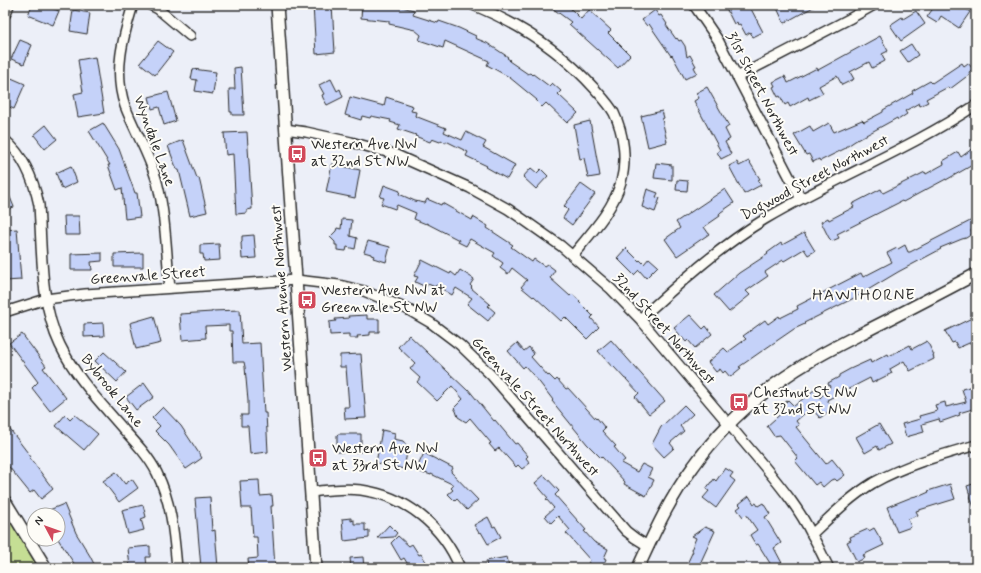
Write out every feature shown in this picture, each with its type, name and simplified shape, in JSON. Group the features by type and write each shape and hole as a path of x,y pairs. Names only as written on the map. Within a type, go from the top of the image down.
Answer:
{"street":[{"path":"5,13 8,5"},
{"name":"Wyndale Lane","path":"133,5 122,44 120,78 125,105 146,152 157,182 164,220 170,288"},
{"path":"150,5 158,8 190,36"},
{"name":"Western Avenue Northwest","path":"277,5 316,568"},
{"path":"473,5 517,26 570,63 584,76 605,100 619,126 623,139 624,166 621,182 615,198 605,214 573,255"},
{"name":"31st Street Northwest","path":"694,5 718,40 801,199"},
{"path":"737,76 874,5"},
{"name":"Dogwood Street Northwest","path":"640,320 689,275 724,247 765,219 917,139 976,105"},
{"name":"32nd Street Northwest","path":"285,129 324,135 374,148 394,154 425,167 470,188 508,209 573,255 611,289 640,320 781,487 812,534 828,568"},
{"name":"Bybrook Lane","path":"5,140 10,144 22,160 36,190 39,205 46,299 54,330 69,361 82,381 135,442 156,472 170,506 177,568"},
{"path":"638,568 678,489 701,456 728,425 760,396 779,381 808,362 976,274"},
{"name":"Greenvale Street","path":"5,312 46,299 85,294 296,280"},
{"name":"Greenvale Street Northwest","path":"296,280 339,284 364,291 407,310 447,334 460,344 492,376 626,531 648,546"},
{"path":"812,534 846,503 879,480 917,463 976,445"},
{"path":"311,492 359,490 372,492 398,501 423,516 437,529 450,547 460,568"},
{"path":"5,501 46,568"}],"green space":[{"path":"5,513 39,568 9,568 5,561"}],"building":[{"path":"32,5 43,5 59,11 53,25 28,15"},
{"path":"313,5 332,5 335,52 316,54"},
{"path":"362,5 393,5 414,10 413,15 438,23 439,21 476,36 475,38 487,43 508,57 507,58 510,60 509,61 528,74 533,74 549,86 552,83 561,91 558,94 578,113 567,123 546,103 542,107 536,101 537,100 509,77 487,65 489,61 445,41 443,48 419,40 421,35 415,30 389,24 389,21 361,18"},
{"path":"548,5 573,5 570,8 581,19 589,10 611,30 608,33 630,55 618,68 569,24 571,22"},
{"path":"737,5 749,5 763,32 753,37 750,32 746,35 740,24 738,25 737,22 734,24 727,10"},
{"path":"783,5 817,5 784,23 777,8"},
{"path":"940,5 954,5 961,10 963,7 970,12 959,28 941,16 937,23 927,17 934,7 938,9"},
{"path":"73,10 90,13 87,34 70,31"},
{"path":"655,10 659,16 661,15 676,39 677,38 679,41 681,40 685,46 687,57 690,55 696,66 694,67 697,73 685,79 672,55 671,56 649,24 647,26 642,20"},
{"path":"916,11 925,24 901,41 890,25 902,17 903,19"},
{"path":"880,36 888,51 882,54 885,61 872,68 869,62 850,72 854,79 842,85 837,76 819,86 823,93 809,100 808,97 790,107 788,103 785,105 780,96 778,97 773,87 775,86 773,82 785,76 788,83 817,68 818,70"},
{"path":"20,40 32,45 24,64 11,59"},
{"path":"158,41 173,52 155,75 140,63"},
{"path":"911,44 918,55 908,62 900,51"},
{"path":"95,57 104,113 78,117 74,94 83,92 78,60"},
{"path":"962,63 964,66 968,63 973,69 969,72 970,74 950,89 948,87 926,99 928,102 920,106 919,103 905,111 907,114 898,120 897,118 855,141 846,148 820,161 819,159 813,162 809,154 806,155 794,135 810,126 813,132 829,123 834,132 862,120 864,122 913,93 912,91 930,81 932,83"},
{"path":"241,67 244,115 232,115 232,112 230,112 229,89 235,89 234,68"},
{"path":"193,69 216,72 213,94 195,91 197,80 191,79"},
{"path":"9,77 25,84 14,109 5,105 5,86"},
{"path":"331,79 337,91 340,89 343,97 327,105 322,95 324,94 319,85"},
{"path":"707,87 729,126 725,129 730,139 725,142 731,154 721,159 717,152 720,150 694,101 699,98 696,93"},
{"path":"168,92 176,121 164,125 159,107 152,109 149,97"},
{"path":"350,97 384,106 386,97 413,106 411,111 416,112 415,116 446,128 444,132 462,140 466,132 486,142 483,147 515,165 507,179 486,167 487,166 466,156 468,152 446,141 446,143 441,140 440,142 432,139 430,142 415,136 416,135 398,129 400,125 390,122 391,120 371,116 370,118 362,116 361,120 345,115"},
{"path":"662,111 664,118 662,119 667,142 648,147 641,116"},
{"path":"590,121 600,176 588,178 584,158 580,159 574,125"},
{"path":"103,123 119,149 135,193 137,193 140,217 125,219 122,188 117,190 108,165 110,165 89,131"},
{"path":"46,125 57,139 45,149 34,135"},
{"path":"247,132 252,209 247,210 247,213 236,214 233,154 226,155 224,133"},
{"path":"183,140 197,178 199,178 207,212 190,216 179,170 177,170 168,146"},
{"path":"976,146 976,163 903,202 902,201 837,234 839,238 832,241 829,238 821,222 828,218 829,220 854,207 852,204 881,189 883,193 925,172 926,174 944,164 943,161 958,152 961,157"},
{"path":"749,161 760,179 758,180 761,185 744,194 729,166 737,162 739,166"},
{"path":"656,163 672,165 672,180 654,178"},
{"path":"332,164 360,170 355,198 326,192"},
{"path":"71,166 77,182 62,189 56,173"},
{"path":"531,168 537,173 541,169 548,176 536,189 523,177"},
{"path":"677,180 688,181 687,191 676,190"},
{"path":"581,184 595,194 572,225 563,218 568,210 564,206"},
{"path":"5,185 14,207 5,210"},
{"path":"384,185 400,191 399,194 415,201 425,203 427,199 441,205 442,203 472,220 473,217 488,226 487,228 513,245 511,247 532,262 534,259 544,266 547,264 555,270 550,278 570,296 572,294 580,301 579,302 593,316 591,318 599,327 587,339 565,317 561,321 534,296 533,297 521,287 527,280 512,268 508,274 500,268 503,263 493,256 495,253 470,239 466,246 458,242 459,240 426,223 414,219 416,213 397,205 395,209 381,204 384,198 380,197"},
{"path":"647,189 658,193 656,197 660,198 655,212 642,207"},
{"path":"725,189 734,203 721,212 719,214 720,216 704,227 709,234 677,256 665,239 680,228 676,222"},
{"path":"64,216 79,216 80,235 65,235"},
{"path":"976,218 976,228 971,230 972,234 966,238 940,248 941,249 856,297 804,323 805,324 794,329 739,367 741,368 730,377 725,371 723,373 720,369 716,372 708,362 724,348 728,352 746,339 743,336 765,320 768,324 779,316 780,318 798,309 797,306 861,273 863,277 892,262 887,253 905,245 908,252 910,252"},
{"path":"342,219 352,220 350,236 357,238 355,249 347,247 346,251 337,250 337,245 335,245 335,242 330,237 337,228 341,229"},
{"path":"17,229 21,280 5,281 5,263 7,263 5,230"},
{"path":"804,233 815,251 808,255 804,249 765,272 768,276 746,291 750,295 729,312 714,295 739,273 768,254 767,253 781,243 782,245"},
{"path":"254,235 256,258 242,259 242,236"},
{"path":"368,241 390,247 386,262 373,258 374,256 371,254 364,252"},
{"path":"219,244 220,260 204,261 203,254 200,254 200,245"},
{"path":"626,248 644,264 649,258 658,266 646,278 639,270 634,275 617,258"},
{"path":"102,253 102,261 91,262 92,270 71,270 71,254"},
{"path":"143,253 143,267 114,267 114,254"},
{"path":"422,260 450,274 451,272 456,276 460,270 474,279 470,285 472,287 471,288 490,304 488,306 495,312 488,321 467,304 472,298 456,288 452,295 436,285 435,287 428,284 426,287 415,282 418,277 414,276"},
{"path":"240,310 242,344 260,343 268,452 250,454 248,426 241,426 241,415 248,415 245,367 244,362 233,362 232,331 229,331 229,325 205,326 206,338 182,340 180,314"},
{"path":"367,315 367,319 379,319 379,332 370,332 370,335 357,336 358,338 349,338 349,334 330,335 329,322 336,321 335,319 349,318 348,316"},
{"path":"690,315 703,329 706,326 712,334 695,348 688,340 686,342 674,328"},
{"path":"154,316 161,343 136,349 130,323"},
{"path":"976,316 976,340 958,348 955,342 952,343 945,331"},
{"path":"103,323 104,336 84,337 84,324"},
{"path":"22,334 46,366 43,368 66,398 50,411 32,388 38,382 9,343"},
{"path":"409,335 467,390 468,389 494,421 495,420 515,444 517,443 528,456 526,458 530,463 522,469 518,465 516,467 499,448 495,451 489,444 491,443 470,418 466,422 458,417 454,408 463,399 452,386 437,401 417,382 420,378 410,369 415,363 398,347"},
{"path":"611,340 665,401 649,414 635,397 639,393 598,351"},
{"path":"927,341 934,355 934,359 910,371 904,361 890,369 892,373 872,383 870,378 827,400 833,408 820,418 811,408 796,421 799,425 796,427 826,464 832,459 845,475 837,481 835,479 831,480 823,487 819,482 815,485 795,461 798,458 780,435 774,436 767,426 784,411 781,406 788,400 794,406 814,390 820,398 830,387 828,383 850,369 870,360 871,363 888,354 889,356 910,345 912,349"},
{"path":"517,343 524,351 529,347 534,354 531,357 548,376 549,375 555,381 557,379 566,389 568,388 596,419 597,418 605,428 602,431 616,446 614,447 625,460 621,463 637,472 642,464 652,469 648,477 654,480 646,496 624,484 625,482 602,457 601,458 587,444 552,401 553,400 540,383 525,366 523,368 508,351"},
{"path":"104,352 126,372 117,382 95,361"},
{"path":"361,354 366,418 345,419 344,407 349,407 346,367 340,367 340,355"},
{"path":"144,383 154,397 136,410 126,397"},
{"path":"976,385 976,408 959,413 960,415 940,422 939,419 922,424 924,432 906,437 902,424 920,419 919,416 937,411 935,405 945,402 946,407 966,402 962,389"},
{"path":"684,405 693,414 680,426 684,431 670,443 674,448 664,457 652,444 661,427"},
{"path":"163,407 181,426 202,458 186,469 169,445 155,431 160,426 152,418"},
{"path":"65,415 70,420 75,415 98,434 84,450 56,426"},
{"path":"5,423 53,489 41,499 34,490 30,493 5,462"},
{"path":"879,424 891,444 879,450 877,446 865,453 856,437"},
{"path":"382,430 395,433 394,439 403,441 408,447 404,469 376,463"},
{"path":"338,434 361,434 361,452 337,452"},
{"path":"424,453 453,468 451,472 478,500 467,510 457,499 455,501 448,494 453,490 451,488 454,485 431,474 425,474 416,470"},
{"path":"725,468 733,473 730,477 735,481 716,508 703,498 709,491 706,489 711,482 714,479 716,481"},
{"path":"116,472 125,484 132,479 138,488 119,502 103,481"},
{"path":"544,475 559,491 555,495 586,530 584,531 594,542 608,549 602,568 588,568 590,565 588,564 590,560 566,533 570,530 558,516 551,523 545,516 554,508 546,499 548,498 535,483"},
{"path":"259,480 260,496 272,495 273,506 271,506 275,568 249,568 248,559 258,558 257,537 253,537 251,508 242,508 240,481"},
{"path":"976,483 976,508 974,508 967,486"},
{"path":"950,484 955,499 916,511 918,515 908,519 911,527 897,532 887,507"},
{"path":"749,496 754,504 756,503 758,506 763,503 770,514 765,517 781,543 774,548 783,565 780,566 782,568 773,568 758,544 756,545 750,535 757,530 746,514 743,517 737,509 741,506 739,504"},
{"path":"210,497 212,531 215,530 218,568 201,568 195,498"},
{"path":"64,504 65,507 57,507"},
{"path":"143,505 146,517 141,519 144,530 128,534 122,510"},
{"path":"66,509 76,533 96,568 77,568 63,547 66,547"},
{"path":"488,517 493,527 495,526 501,537 488,544 481,532 479,533 474,525"},
{"path":"351,518 351,521 354,520 354,524 365,524 365,531 369,530 369,538 344,541 342,519"},
{"path":"389,525 397,533 394,537 377,538"},
{"path":"705,527 715,531 698,568 685,568 693,551 691,550 696,538 692,536"},
{"path":"874,528 884,545 863,555 865,558 857,562 847,542 851,540 850,537"},
{"path":"398,536 409,546 412,544 430,568 410,568 404,558 401,560 391,543"},
{"path":"150,546 150,557 146,557 147,568 130,568 128,548"},
{"path":"363,557 364,568 351,568 350,558"},
{"path":"507,557 509,566 505,568 487,568 486,561"}],"place":[{"name":"Western Ave NW at 32nd St NW","path":"297,154"},
{"name":"Western Ave NW at Greenvale St NW","path":"307,300"},
{"name":"Chestnut St NW at 32nd St NW","path":"739,402"},
{"name":"Western Ave NW at 33rd St NW","path":"318,458"}],"district":[{"name":"HAWTHORNE","path":"864,295"}]}
